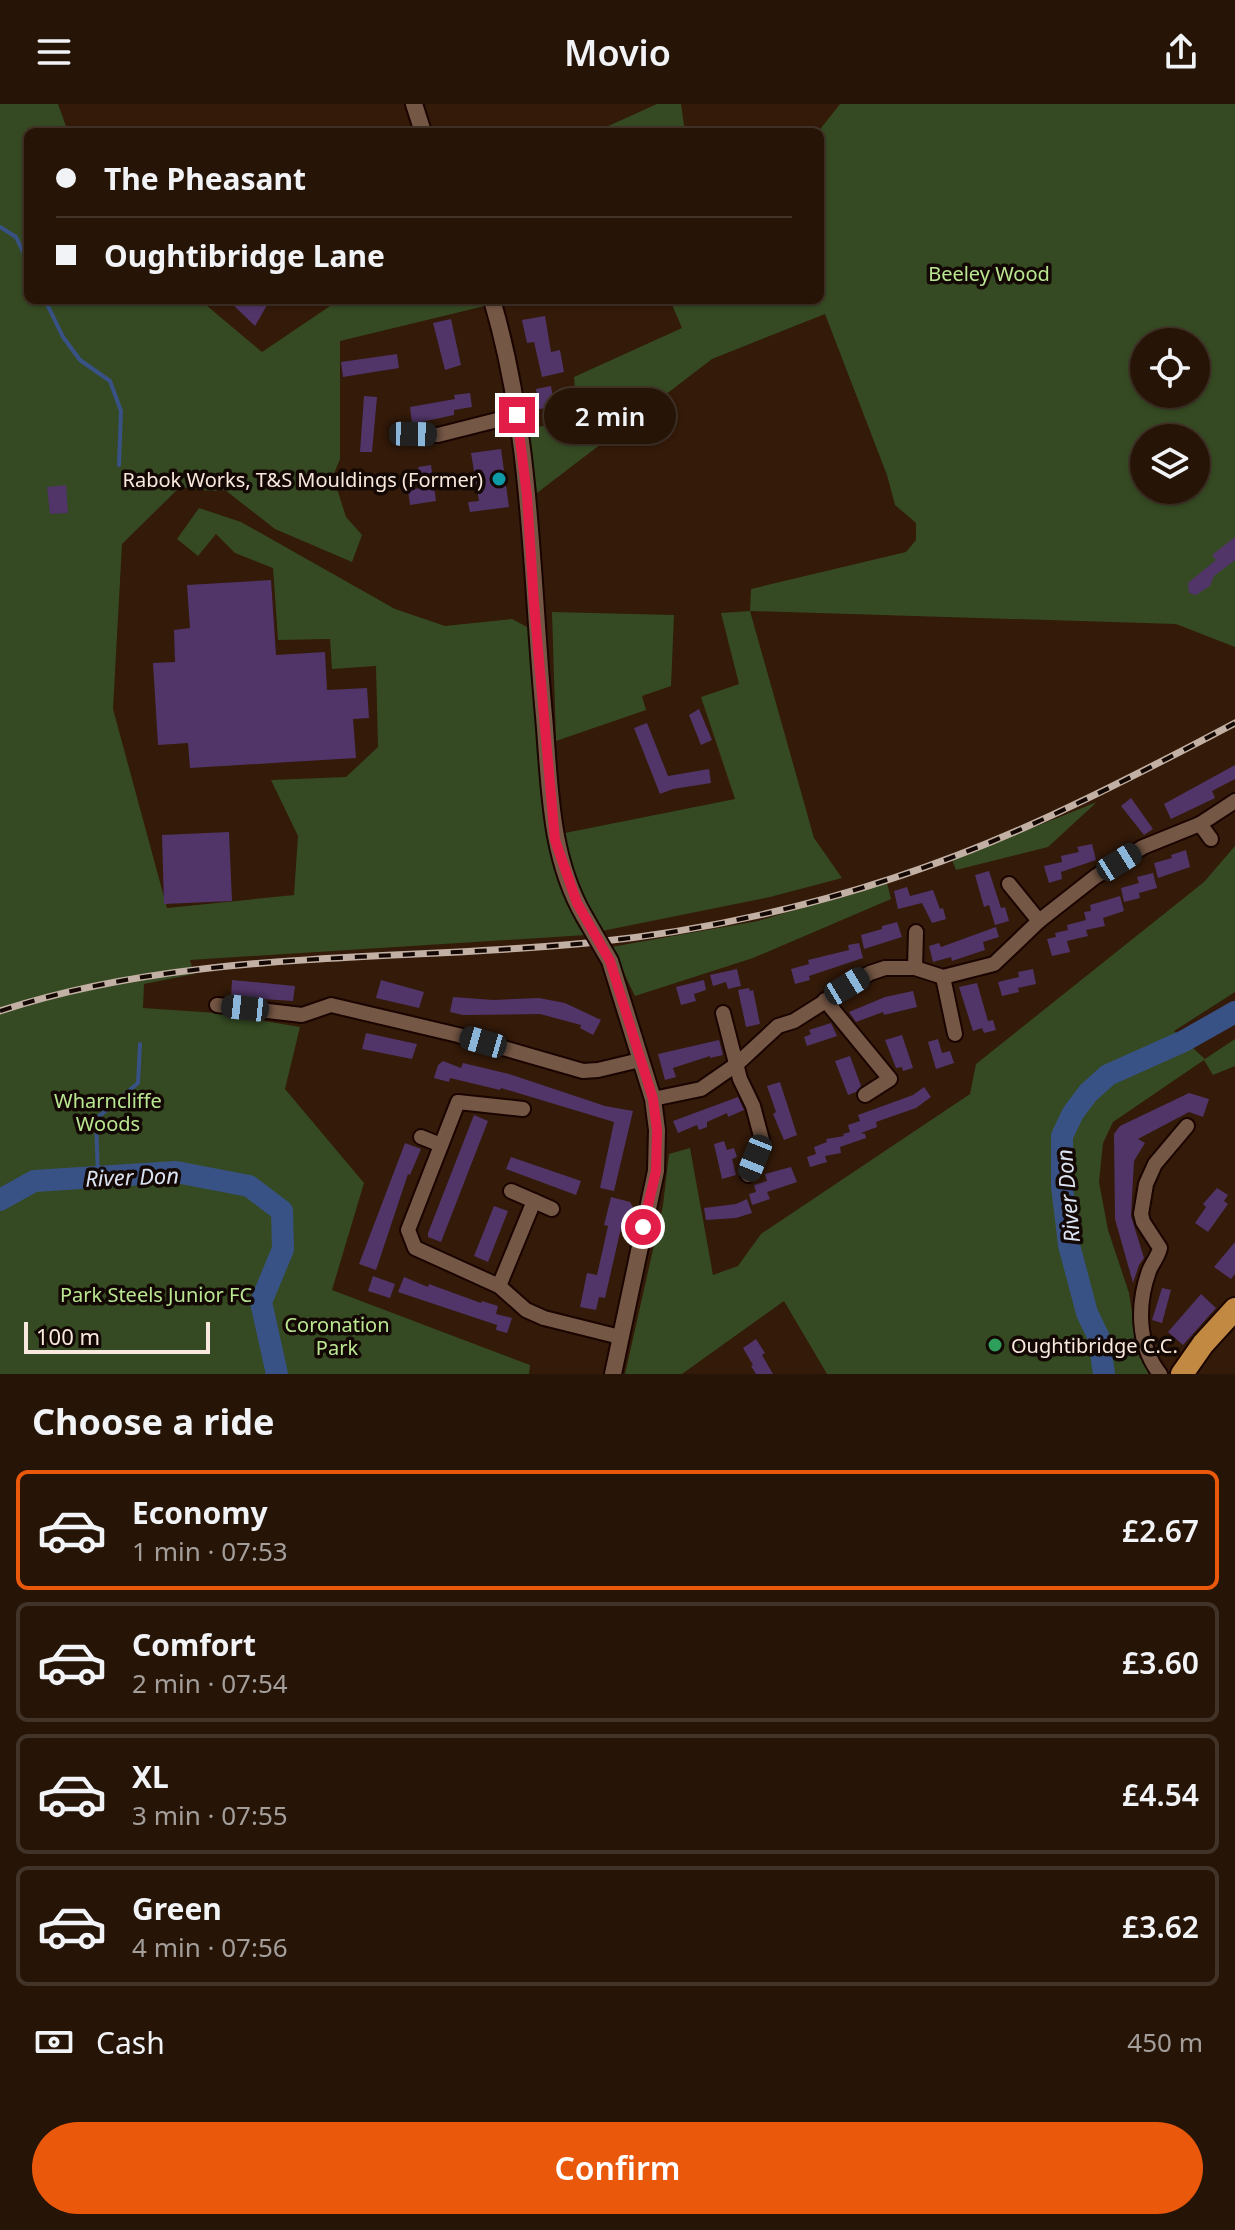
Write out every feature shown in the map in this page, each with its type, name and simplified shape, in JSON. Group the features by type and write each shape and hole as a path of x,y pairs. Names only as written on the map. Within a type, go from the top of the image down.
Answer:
{"main road":[{"path":"1182,1374 1203,1344 1235,1309"}],"street":[{"path":"414,104 422,128"},
{"path":"493,304 504,341 527,496 555,840 577,903 610,961 653,1099 657,1130 656,1171 613,1374"},
{"path":"413,434 438,435 517,415"},
{"path":"653,1099 701,1089 737,1064 778,1026 794,1021 870,973 885,968 915,968 943,977 994,964 1039,921 1095,877 1143,847 1200,824 1235,801"},
{"path":"1200,824 1211,839"},
{"path":"1009,884 1039,921"},
{"path":"915,968 916,932"},
{"path":"943,977 955,1034"},
{"path":"217,1005 302,1015 330,997 583,1071 640,1060"},
{"path":"825,1000 890,1079 865,1095"},
{"path":"723,1013 740,1079 753,1106 762,1140 748,1175"},
{"path":"523,1109 458,1102 408,1230 415,1248 499,1286 526,1310 544,1318 620,1337"},
{"path":"1160,1374 1150,1361 1141,1322 1142,1297 1148,1273 1160,1248 1141,1214 1149,1175 1187,1126"},
{"path":"421,1137 441,1145"},
{"path":"511,1191 552,1209"},
{"path":"499,1286 534,1201"}],"green space":[{"path":"0,104 58,104 67,128 24,128 24,304 205,304 262,352 333,304 493,304 340,341 340,459 333,476 346,517 362,535 352,562 275,529 225,490 180,487 122,544 113,709 167,908 294,895 298,836 271,780 346,777 378,747 376,666 332,669 330,639 278,640 273,568 235,553 216,534 198,556 177,539 199,508 241,522 395,609 445,626 512,619 529,628 547,837 567,895 586,935 190,960 194,974 144,984 143,1008 217,1013 300,1027 285,1089 364,1183 332,1290 530,1365 529,1374 0,1374"},
{"path":"657,104 681,104 684,128 604,128"},
{"name":"Beeley Wood","path":"840,104 1235,104 1235,647 1176,624 750,611 751,589 906,552 916,540 916,523 895,505 887,475 825,314 712,359 537,493 529,429 577,419 574,377 682,328 672,304 824,304 824,128 821,128"},
{"path":"750,611 814,838 842,878 770,897 602,931 584,902 560,834 735,799 701,697 739,684 721,613"},
{"path":"552,612 674,615 671,686 642,696 646,710 556,741"},
{"path":"1097,802 1048,847 956,870 952,860"},
{"path":"1235,846 1235,992 1174,1031 1205,1059 1235,1039 1235,1066 1213,1075 1204,1060 1113,1122 1103,1143 1099,1182 1108,1230 1129,1293 1139,1357 1155,1374 827,1374 784,1301 682,1374 625,1374 663,1205 669,1154 690,1148 713,1275 738,1266 761,1234 970,1094 976,1064 1204,882"},
{"path":"887,883 891,899 753,958 635,996 611,947 758,921"}],"building":[{"path":"232,304 268,304 255,326"},
{"path":"545,316 551,352 560,350 564,372 542,377 534,342 527,343 522,320"},
{"path":"451,319 461,365 445,370 433,323"},
{"path":"397,354 399,368 343,377 341,362"},
{"path":"551,386 554,403 563,402 566,415 550,418 548,408 539,409 536,389"},
{"path":"470,393 472,407 454,410 454,415 412,424 410,407 455,399 454,395"},
{"path":"364,396 377,397 372,452 360,452"},
{"name":"Rabok Works, T&S Mouldings (Former)","path":"501,449 509,507 470,512 468,502 479,501 471,453"},
{"path":"431,465 436,501 410,505 408,490 421,488 418,467"},
{"path":"66,485 68,513 50,514 47,487"},
{"path":"1235,537 1235,560 1214,576 1210,586 1196,595 1189,593 1188,583 1216,560 1212,555"},
{"path":"271,580 276,655 325,652 327,690 367,688 369,718 353,719 356,758 190,768 188,743 158,745 153,663 175,662 174,630 190,628 187,585"},
{"path":"699,709 712,740 701,745 689,715"},
{"path":"647,723 668,776 709,769 711,783 660,794 634,728"},
{"path":"1235,765 1235,779 1212,791 1215,798 1171,819 1164,804"},
{"path":"1131,798 1153,829 1144,835 1121,806"},
{"path":"229,832 232,901 164,904 162,835"},
{"path":"1092,844 1096,860 1061,872 1062,879 1049,883 1044,866 1062,862 1061,856 1079,852 1077,847"},
{"path":"1186,850 1190,867 1158,878 1154,863"},
{"path":"989,871 1001,908 1005,907 1009,921 995,925 989,905 984,907 975,875"},
{"path":"1153,873 1157,888 1139,893 1140,898 1124,902 1121,888 1139,883 1137,877"},
{"path":"907,887 910,896 933,890 946,919 932,923 922,903 898,909 894,891"},
{"path":"1120,896 1124,911 1103,918 1105,926 1086,930 1088,936 1067,941 1070,952 1052,956 1047,939 1068,930 1067,925 1086,920 1084,912 1091,911 1090,905"},
{"path":"897,922 902,937 864,949 861,935"},
{"path":"996,927 999,937 983,942 985,950 952,961 951,957 933,962 929,946 939,943 941,947"},
{"path":"859,943 863,958 809,976 810,980 795,984 791,969 809,964 808,960 849,950 848,945"},
{"path":"737,969 741,986 728,989 726,982 713,986 710,975"},
{"path":"1033,969 1036,984 1002,996 998,982 1019,977 1018,972"},
{"path":"232,980 295,986 293,1001 231,997"},
{"path":"381,980 424,992 419,1008 376,998"},
{"path":"704,980 706,990 694,994 696,1001 681,1005 676,987"},
{"path":"977,983 988,1021 993,1020 996,1030 984,1033 982,1028 973,1031 959,987"},
{"path":"738,990 753,990 760,1024 746,1027"},
{"path":"913,991 917,1007 884,1015 883,1012 856,1022 849,1012 885,997"},
{"path":"453,997 493,1000 539,998 565,1003 601,1020 593,1035 580,1028 581,1025 540,1014 463,1015 450,1012"},
{"path":"831,1023 837,1036 807,1046 804,1037 811,1034 809,1030"},
{"path":"366,1033 417,1044 412,1059 362,1049"},
{"path":"902,1035 913,1068 903,1071 902,1067 896,1068 885,1040"},
{"path":"938,1039 942,1053 950,1051 954,1063 936,1069 928,1042"},
{"path":"719,1040 723,1055 673,1068 676,1077 665,1080 658,1054"},
{"path":"850,1056 861,1086 848,1095 835,1061"},
{"path":"443,1061 461,1068 463,1063 509,1074 605,1106 633,1111 614,1191 600,1188 614,1122 501,1088 434,1078 438,1065"},
{"path":"780,1082 797,1135 784,1140 773,1114 776,1112 767,1086"},
{"path":"924,1087 931,1097 916,1108 876,1122 877,1127 861,1133 866,1138 840,1147 841,1153 825,1156 827,1162 810,1167 807,1157 816,1154 814,1147 827,1142 826,1139 850,1132 848,1125 860,1121 858,1115 913,1095"},
{"path":"1189,1093 1209,1099 1203,1117 1189,1112 1138,1139 1145,1143 1134,1161 1131,1216 1144,1258 1133,1283 1115,1219 1114,1134 1120,1126"},
{"path":"738,1097 744,1110 728,1117 727,1113 707,1122 707,1127 699,1130 697,1125 678,1133 673,1121"},
{"path":"474,1115 488,1121 441,1242 428,1237 428,1233"},
{"path":"724,1141 727,1150 734,1148 737,1157 732,1159 736,1175 722,1179 714,1144"},
{"path":"405,1143 421,1149 408,1174 376,1270 359,1264"},
{"path":"511,1157 581,1181 576,1195 506,1169"},
{"path":"791,1167 797,1182 767,1192 770,1199 752,1205 749,1194 756,1192 754,1185 767,1181 765,1174"},
{"path":"1217,1188 1228,1195 1224,1201 1228,1204 1208,1232 1195,1223 1206,1207 1203,1204"},
{"path":"611,1197 630,1202 633,1207 627,1230 621,1228 605,1298 599,1297 596,1310 580,1307 587,1273 597,1275"},
{"path":"747,1199 752,1213 736,1218 706,1220 704,1208 736,1204"},
{"path":"494,1206 508,1211 488,1262 474,1256"},
{"path":"1235,1242 1235,1274 1231,1279 1214,1267"},
{"path":"373,1276 395,1284 390,1298 368,1291"},
{"path":"404,1277 428,1287 429,1284 498,1306 496,1314 512,1318 507,1333 496,1330 497,1325 398,1292"},
{"path":"1162,1288 1171,1290 1162,1323 1152,1320"},
{"path":"1201,1294 1216,1308 1183,1345 1168,1332"},
{"path":"756,1339 773,1374 756,1374 751,1366 743,1348"}],"waterway":[{"path":"0,227 16,237 24,254"},
{"path":"47,304 63,337 80,360 110,381 121,411 119,465"},
{"name":"River Don","path":"1104,1374 1099,1338 1087,1313 1069,1245 1062,1186 1062,1136 1073,1113 1088,1093 1108,1075 1184,1041 1235,1012"},
{"path":"98,1177 96,1119 138,1083 140,1044"},
{"name":"River Don","path":"0,1200 34,1181 176,1172 249,1186 282,1211 283,1249 261,1302 277,1374"}],"railway":[{"path":"0,1011 71,991 217,967 587,943 756,916 867,886 975,848 1080,802 1235,723"}],"place":[{"name":"Rabok Works, T&S Mouldings (Former)","path":"499,479"},
{"name":"Oughtibridge C.C.","path":"995,1345"}],"route":[{"path":"517,415 527,496 555,840 577,903 610,961 653,1099 657,1130 656,1171 643,1227"}],"park label":[{"name":"Wharncliffe Woods","path":"108,1112"},
{"name":"Park Steels Junior FC","path":"156,1294"},
{"name":"Coronation Park","path":"337,1336"}]}
